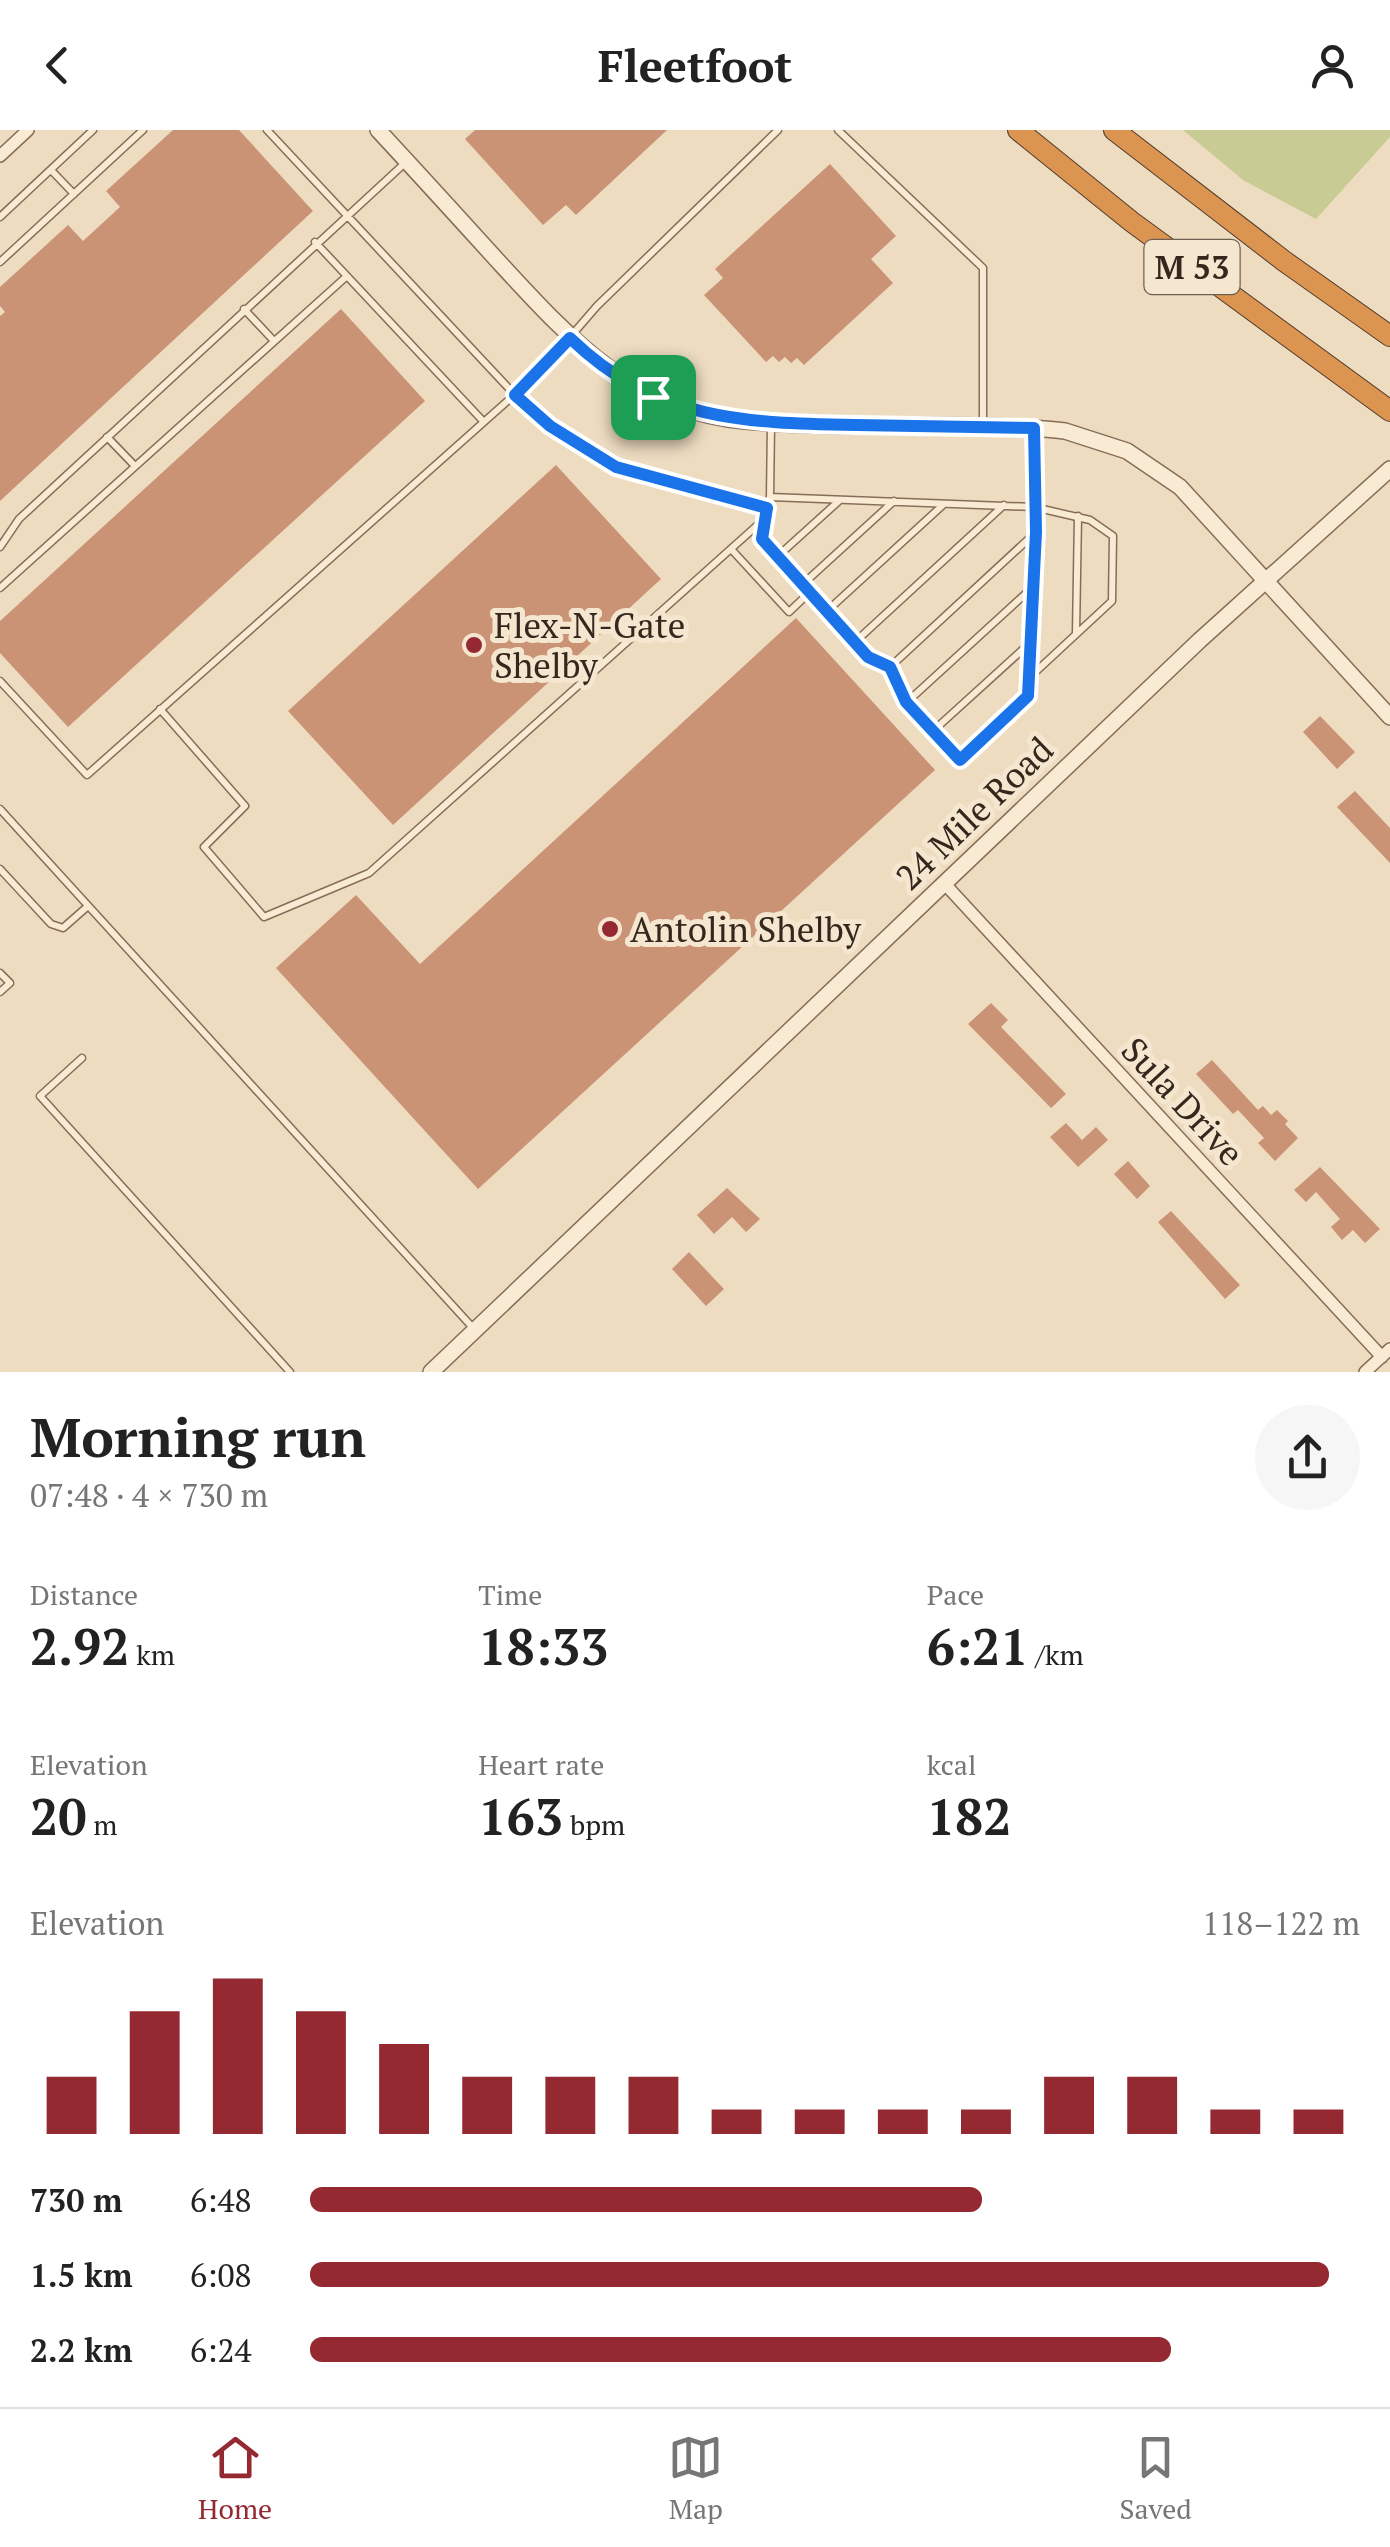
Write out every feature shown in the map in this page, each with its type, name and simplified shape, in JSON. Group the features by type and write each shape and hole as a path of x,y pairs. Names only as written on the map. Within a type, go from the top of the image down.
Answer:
{"highway":[{"name":"M 53","path":"1018,130 1147,233 1390,411"},
{"name":"M 53","path":"1114,130 1271,251 1390,336"}],"street":[{"path":"0,156 28,130"},
{"path":"378,130 570,338 600,365 653,397 707,415 772,423 1034,428 1096,439 1156,468 1199,505 1390,717"},
{"name":"24 Mile Road","path":"431,1372 944,883 1390,469"},
{"name":"Sula Drive","path":"944,883 1386,1353"},
{"path":"1365,1372 1386,1353"}],"lane":[{"path":"0,217 94,130"},
{"path":"0,262 143,130"},
{"path":"267,130 515,395 550,426 616,467 767,508"},
{"path":"0,681 87,775 482,420 515,395 598,306 778,130"},
{"path":"838,130 983,268 983,428"},
{"path":"0,547 19,520 315,242 407,161"},
{"path":"51,170 74,194"},
{"path":"315,242 482,420"},
{"path":"0,588 347,276"},
{"path":"244,309 274,341"},
{"path":"772,423 770,497 762,521 762,539 868,657 890,667 906,702 960,760 1028,696 1036,532 1034,428"},
{"path":"108,437 135,466"},
{"path":"770,497 1034,507 1078,516 1113,536 1112,601 1030,676"},
{"path":"778,556 840,499"},
{"path":"803,584 894,501"},
{"path":"826,611 944,503"},
{"path":"855,642 1004,506"},
{"path":"1076,634 1078,516"},
{"path":"160,710 245,806 204,847 264,917 369,873 762,521"},
{"path":"890,667 1036,532"},
{"path":"731,548 789,612 810,592"},
{"path":"906,702 1034,586"},
{"path":"933,731 1031,642"},
{"path":"0,809 475,1330"},
{"path":"0,868 51,924 63,928 88,906"},
{"path":"0,974 10,983 0,992"},
{"path":"82,1058 40,1096 290,1372"}],"green space":[{"path":"1183,130 1390,130 1390,137 1316,219 1243,180"}],"building":[{"path":"173,130 239,130 313,211 0,501 0,316 5,312 0,306 0,287 68,225 83,241 120,207 106,191"},
{"path":"475,130 667,130 576,215 566,205 543,225 465,139"},
{"path":"830,164 896,236 871,259 893,283 804,365 797,358 791,363 785,357 779,362 773,356 766,362 704,295 723,278 715,269"},
{"path":"341,309 425,401 68,727 0,653 0,621"},
{"name":"Flex-N-Gate Shelby","path":"556,465 661,579 393,825 288,711"},
{"name":"Antolin Shelby","path":"796,618 935,770 478,1189 276,968 356,895 420,964"},
{"path":"1320,716 1355,752 1337,769 1303,732"},
{"path":"1355,791 1390,828 1390,863 1337,807"},
{"path":"991,1003 1008,1020 1001,1027 1066,1094 1051,1108 968,1024"},
{"path":"1212,1060 1258,1110 1263,1106 1271,1115 1277,1110 1288,1121 1285,1124 1298,1138 1275,1161 1258,1143 1264,1138 1238,1110 1233,1114 1196,1074"},
{"path":"1066,1123 1082,1140 1096,1127 1108,1140 1078,1167 1050,1137"},
{"path":"1128,1161 1150,1186 1137,1199 1114,1174"},
{"path":"1320,1167 1380,1229 1365,1243 1353,1230 1342,1240 1331,1227 1340,1219 1316,1192 1306,1202 1294,1190"},
{"path":"727,1188 760,1219 746,1232 732,1217 714,1234 697,1215"},
{"path":"1171,1211 1240,1285 1225,1299 1158,1222"},
{"path":"689,1252 724,1289 706,1306 672,1269"}],"place":[{"name":"Flex-N-Gate Shelby","path":"474,645"},
{"name":"Antolin Shelby","path":"610,929"}],"route":[{"path":"570,338 600,365 653,397 688,410 744,422 1034,428 1036,532 1028,696 960,760 906,702 890,667 868,657 762,539 767,508 616,467 550,426 515,395 570,338"}]}
